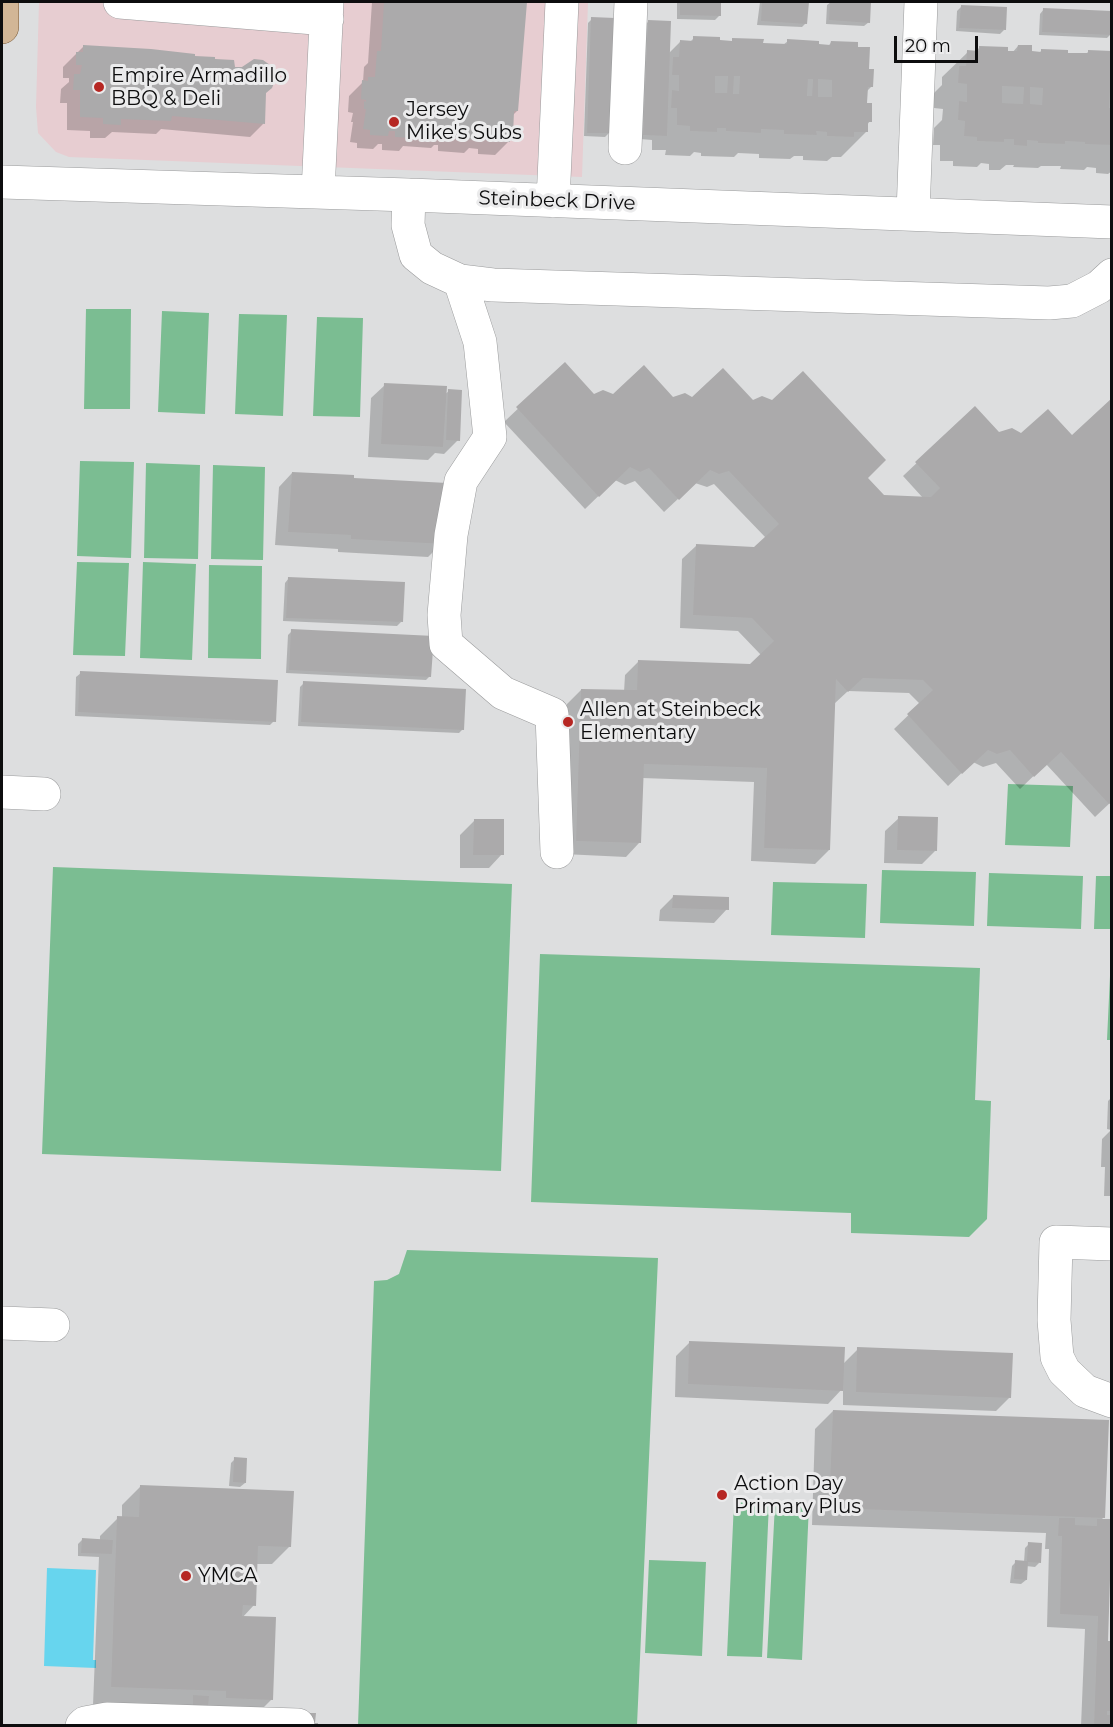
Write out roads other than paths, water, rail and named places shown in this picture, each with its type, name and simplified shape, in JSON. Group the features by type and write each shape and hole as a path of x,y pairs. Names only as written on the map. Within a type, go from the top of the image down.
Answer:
{"main road":[{"path":"2,2 2,27"}],"street":[{"path":"120,2 327,10 318,192"},
{"path":"553,201 562,2"},
{"path":"625,148 631,2"},
{"path":"913,213 921,2"},
{"name":"Steinbeck Drive","path":"2,182 913,213 1112,222"},
{"path":"409,195 408,225 416,255 432,268 460,281 493,285 771,292 1049,303 1072,301 1099,287 1112,274"},
{"path":"460,281 480,342 490,437 461,481 451,535 444,615 446,644 503,693 552,714 557,852"},
{"path":"2,792 44,794"},
{"path":"1112,1244 1056,1242 1054,1320 1057,1357 1064,1371 1085,1391 1112,1401"},
{"path":"2,1323 53,1325"},
{"path":"82,1725 107,1719 298,1725"}],"water":[{"path":"47,1568 96,1570 93,1660 96,1660 96,1668 44,1666"}],"place":[{"name":"Empire Armadillo BBQ & Deli","path":"99,87"},
{"name":"Jersey Mike's Subs","path":"394,122"},
{"name":"Allen at Steinbeck Elementary","path":"568,722"},
{"name":"Action Day Primary Plus","path":"722,1495"},
{"name":"YMCA","path":"186,1576"}]}
